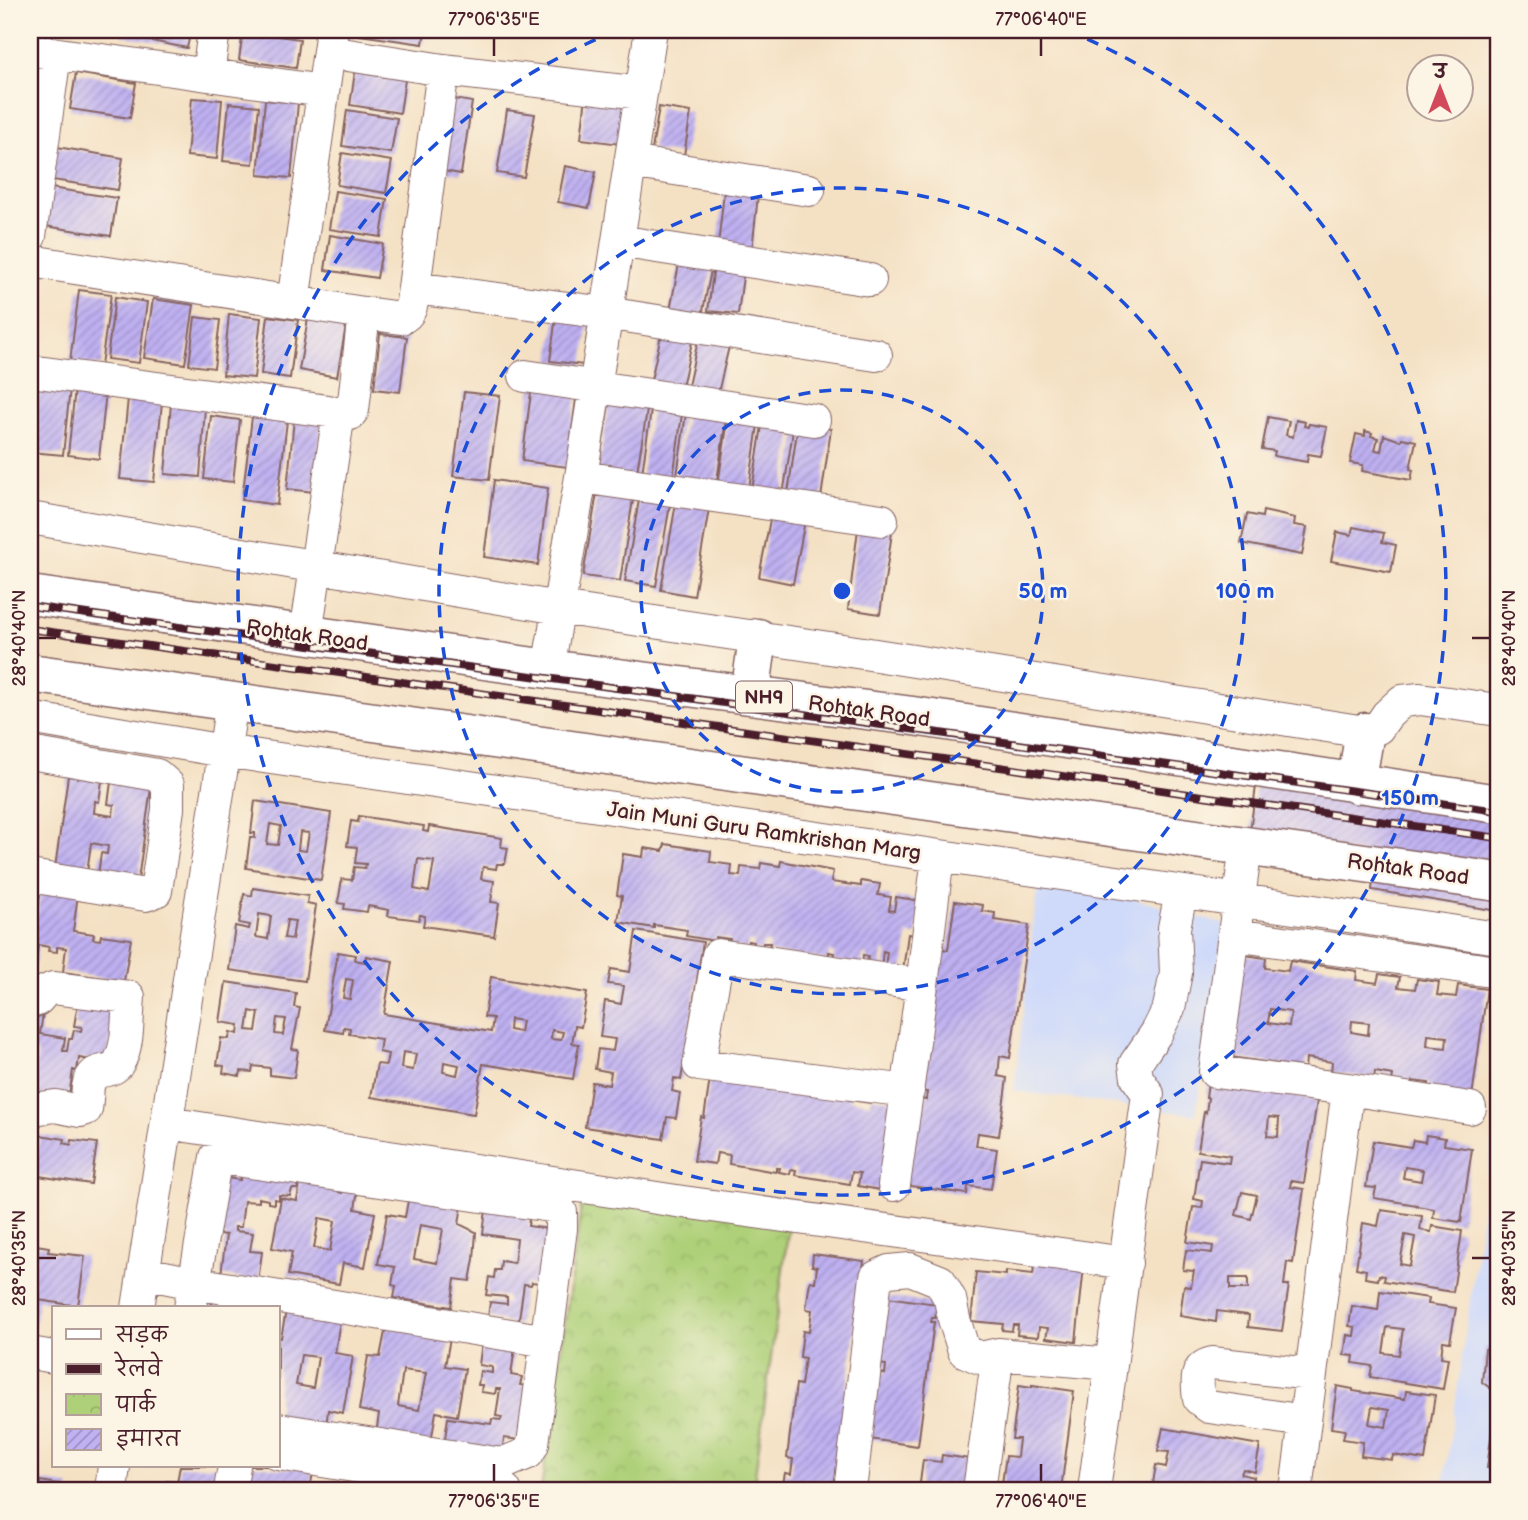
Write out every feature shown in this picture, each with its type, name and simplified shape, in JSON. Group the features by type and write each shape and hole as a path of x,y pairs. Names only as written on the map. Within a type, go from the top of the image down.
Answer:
{"main road":[{"name":"Rohtak Road","path":"30,595 548,669 913,716 1498,804"},
{"path":"750,695 758,638"},
{"name":"Rohtak Road","path":"30,673 1498,882"},
{"path":"1356,784 1365,732"}],"street":[{"path":"208,75 214,30"},
{"path":"548,669 582,477 651,30"},
{"path":"293,302 330,41 443,70 641,93"},
{"path":"30,236 42,52 323,91"},
{"path":"30,261 405,317 410,311 414,288 443,70"},
{"path":"630,162 809,190"},
{"path":"618,241 870,279"},
{"path":"414,288 606,313 876,355"},
{"path":"30,371 349,414 354,410 364,313"},
{"path":"525,376 814,420"},
{"path":"306,635 339,414"},
{"path":"582,477 882,520"},
{"path":"30,518 559,608 1365,732 1378,728 1402,701 1420,699 1498,710"},
{"path":"138,1306 232,702"},
{"name":"Jain Muni Guru Ramkrishan Marg","path":"30,719 224,751 1498,939"},
{"path":"30,753 157,775 168,785 168,810 156,891 146,895 30,876"},
{"path":"1246,846 1215,1072 1349,1088 1470,1108"},
{"path":"894,1185 938,857"},
{"path":"1094,1490 1149,1094 1137,1078 1135,1064 1157,1032 1168,1008 1176,973 1174,928 1181,893"},
{"path":"1234,935 1498,972"},
{"path":"908,1091 699,1065 719,955 922,985"},
{"path":"30,1001 40,999 44,992 53,988 129,998 124,1046 118,1064 111,1070 96,1072 90,1079 86,1109 80,1111 55,1106 33,1109 30,1113"},
{"path":"1296,1490 1349,1088"},
{"path":"167,1123 683,1202 1126,1263"},
{"path":"192,1296 216,1157 557,1207 561,1212 533,1444 527,1453 502,1464 280,1429"},
{"path":"889,1271 891,1231"},
{"path":"850,1490 876,1277 889,1271 910,1269 940,1281 950,1299 964,1351 980,1358 998,1354 1111,1364"},
{"path":"144,1273 192,1296 271,1306"},
{"path":"280,1307 547,1341"},
{"path":"30,1353 52,1357"},
{"path":"979,1490 998,1354"},
{"path":"1305,1421 1209,1407 1199,1399 1198,1373 1204,1365 1212,1363 1311,1374"},
{"path":"280,1455 348,1478 505,1490"},
{"path":"111,1490 114,1468"},
{"path":"230,1490 234,1468"}],"shaded area":[{"path":"1039,872 1224,924 1196,1115 1014,1091"},
{"path":"1498,1103 1498,1490 1443,1490"}],"green space":[{"path":"584,1187 790,1218 753,1490 541,1490"}],"building":[{"path":"122,30 191,30 187,48 121,35"},
{"path":"360,30 425,30 423,44 359,35"},
{"path":"243,31 300,39 296,68 239,60"},
{"path":"355,72 405,80 400,113 350,105"},
{"path":"76,73 136,83 130,118 70,109"},
{"path":"586,96 625,101 620,144 581,139"},
{"path":"443,97 472,102 461,174 431,169"},
{"path":"192,98 222,100 217,159 187,156"},
{"path":"265,100 298,103 291,178 258,175"},
{"path":"229,103 259,106 253,164 223,161"},
{"path":"659,107 691,112 684,155 652,150"},
{"path":"347,110 397,118 391,153 342,146"},
{"path":"507,110 535,114 524,177 497,173"},
{"path":"51,146 123,158 118,190 46,179"},
{"path":"342,153 392,161 386,193 337,185"},
{"path":"565,166 596,172 589,208 558,202"},
{"path":"725,182 759,186 752,250 718,246"},
{"path":"44,187 117,198 111,236 38,225"},
{"path":"335,191 387,199 381,237 329,229"},
{"path":"330,235 383,244 377,278 325,270"},
{"path":"680,259 712,265 701,321 669,315"},
{"path":"714,265 744,269 738,314 708,311"},
{"path":"79,290 111,294 101,365 70,362"},
{"path":"115,297 147,302 139,363 107,359"},
{"path":"153,299 194,305 185,364 144,358"},
{"path":"309,313 347,320 337,377 299,370"},
{"path":"229,314 261,318 254,378 223,375"},
{"path":"268,316 298,320 290,378 261,374"},
{"path":"556,316 589,320 583,365 550,361"},
{"path":"195,317 220,320 214,368 189,365"},
{"path":"663,326 694,333 680,396 649,389"},
{"path":"700,331 731,338 718,393 688,386"},
{"path":"380,334 407,337 400,392 374,389"},
{"path":"36,385 70,388 63,455 30,452"},
{"path":"532,385 577,392 567,467 522,461"},
{"path":"75,388 106,391 99,459 68,455"},
{"path":"464,392 500,396 489,480 453,476"},
{"path":"610,397 648,404 636,478 598,472"},
{"path":"128,398 162,402 154,482 120,479"},
{"path":"171,404 205,407 200,477 165,474"},
{"path":"687,406 727,412 716,488 676,483"},
{"path":"651,410 682,414 672,485 641,481"},
{"path":"729,413 759,418 749,488 718,484"},
{"path":"211,416 240,420 233,482 204,479"},
{"path":"252,417 287,421 277,505 242,500"},
{"path":"1268,417 1289,421 1286,435 1293,437 1296,420 1305,422 1304,426 1308,427 1309,424 1327,427 1321,456 1308,454 1307,462 1274,456 1275,451 1262,449"},
{"path":"294,419 322,422 314,492 287,489"},
{"path":"763,419 794,424 783,495 752,490"},
{"path":"798,424 831,429 820,505 787,500"},
{"path":"1365,431 1378,438 1375,450 1381,451 1384,435 1401,441 1402,438 1416,441 1410,469 1413,470 1411,480 1362,471 1363,465 1350,463 1356,434 1365,436"},
{"path":"494,480 548,488 538,565 484,557"},
{"path":"599,481 635,487 620,581 583,576"},
{"path":"641,488 672,493 656,586 625,581"},
{"path":"678,491 711,497 694,596 661,590"},
{"path":"772,509 806,515 793,584 759,577"},
{"path":"1263,511 1295,518 1294,525 1307,527 1302,555 1241,543 1247,514 1262,517"},
{"path":"859,521 893,526 880,614 848,609"},
{"path":"1353,527 1384,533 1382,542 1396,545 1391,572 1331,561 1337,532 1351,535"},
{"path":"68,776 102,781 99,802 95,801 94,813 113,816 114,805 108,804 111,782 151,788 138,880 98,875 101,853 107,854 108,846 91,843 87,873 55,868"},
{"path":"1256,786 1498,789 1498,911 1372,890 1376,855 1249,839"},
{"path":"255,801 331,813 321,880 246,868 250,837 255,838 255,833 251,833","holes":["270,824 281,826 278,845 267,844","300,832 309,833 306,851 298,850"]},
{"path":"359,816 424,826 423,831 428,832 429,826 502,838 501,847 508,848 505,864 497,864 496,869 483,867 481,879 494,881 491,902 499,903 494,936 423,926 425,916 420,915 419,920 388,916 389,910 368,906 367,912 344,909 345,904 338,903 342,879 352,880 354,867 365,868 366,864 355,863 357,847 347,846 351,821 358,822","holes":["418,859 434,861 429,892 414,889"]},
{"path":"665,844 711,851 710,862 732,865 731,875 740,876 741,867 760,869 761,863 780,866 781,861 833,871 831,882 861,886 861,881 880,884 878,895 891,897 889,910 894,911 896,897 921,901 916,935 908,934 903,970 885,967 887,952 883,951 881,968 867,966 868,956 863,955 862,965 833,961 834,953 829,952 828,960 768,952 770,943 763,943 761,951 753,950 754,942 748,941 747,949 729,946 730,939 716,937 715,941 686,936 687,930 618,922 622,896 617,895 623,854 643,857 644,848 663,851"},
{"path":"42,882 79,887 73,931 94,934 93,939 100,940 101,935 131,939 124,981 63,972 66,948 57,947 57,952 48,951 49,947 38,945 30,989 30,926 35,926"},
{"path":"253,888 308,896 307,903 316,905 305,981 229,970 235,926 249,929 250,925 239,923 244,894 252,896","holes":["259,914 271,916 268,939 256,937","287,920 295,921 292,939 284,938"]},
{"path":"955,901 983,905 982,911 995,913 994,920 1029,925 1010,1058 1000,1056 998,1076 1007,1078 999,1136 978,1133 976,1146 997,1149 991,1189 968,1186 967,1194 903,1185 915,1098 926,1100 927,1092 916,1090 937,948 948,950"},
{"path":"636,931 703,942 681,1080 674,1078 672,1091 680,1093 676,1118 667,1117 663,1139 585,1127 592,1082 609,1085 611,1072 595,1069 598,1049 613,1051 615,1039 600,1037 605,1001 621,1004 624,986 608,984 611,969 630,972"},
{"path":"338,952 356,955 355,960 365,962 366,956 393,961 384,1014 491,1032 493,1018 484,1017 491,977 587,993 581,1027 575,1026 572,1043 579,1044 573,1079 483,1064 474,1114 371,1097 377,1064 386,1065 388,1054 379,1052 381,1039 349,1034 350,1028 344,1027 343,1033 325,1030","holes":["346,979 353,980 350,999 343,998","510,1019 522,1021 520,1032 509,1030","552,1030 563,1032 561,1040 551,1039","403,1052 416,1054 413,1070 401,1068","444,1062 459,1065 457,1075 443,1072"]},
{"path":"1238,954 1266,958 1265,968 1288,971 1290,961 1357,971 1356,980 1377,983 1379,974 1400,977 1398,987 1415,989 1417,979 1439,982 1437,995 1456,997 1458,985 1487,989 1472,1097 1428,1091 1429,1083 1413,1081 1412,1089 1391,1086 1393,1075 1375,1072 1374,1078 1331,1072 1332,1062 1306,1058 1305,1068 1223,1056","holes":["1270,1009 1291,1012 1289,1026 1268,1023","1352,1021 1369,1023 1368,1035 1351,1032","1428,1035 1447,1037 1446,1048 1427,1046"]},
{"path":"226,982 296,993 294,1007 300,1008 292,1049 298,1050 294,1078 270,1075 270,1068 253,1066 252,1072 241,1071 240,1076 223,1073 224,1066 217,1065 221,1038 229,1039 230,1032 238,1034 239,1025 220,1022","holes":["250,1011 259,1013 256,1031 247,1030","277,1018 286,1019 283,1035 275,1034"]},
{"path":"79,997 116,1002 107,1063 79,1058 77,1071 73,1070 68,1103 31,1097 38,1052 30,1051 30,1011 43,1013 40,1034 65,1038 63,1051 67,1051 74,1030 81,1031 82,1027 74,1026"},
{"path":"711,1072 820,1096 821,1089 850,1093 849,1100 870,1103 872,1097 894,1100 880,1190 858,1186 860,1173 852,1172 850,1184 795,1175 796,1170 791,1169 790,1174 779,1172 780,1168 776,1168 776,1172 729,1164 730,1155 717,1153 715,1164 694,1161"},
{"path":"1209,1076 1317,1101 1304,1183 1291,1181 1290,1187 1304,1189 1293,1263 1287,1262 1284,1285 1289,1285 1282,1331 1248,1327 1249,1315 1217,1311 1216,1322 1180,1316 1184,1286 1191,1287 1194,1271 1183,1270 1186,1250 1212,1253 1213,1246 1187,1242 1193,1207 1202,1208 1203,1201 1194,1199 1200,1159 1229,1163 1230,1156 1198,1151 1204,1112 1206,1113","holes":["1269,1117 1279,1118 1278,1137 1267,1136","1242,1192 1257,1195 1251,1219 1236,1215","1230,1278 1248,1278 1248,1289 1230,1289"]},
{"path":"40,1135 65,1139 64,1143 71,1145 72,1140 97,1143 91,1184 38,1176 31,1220 30,1160 36,1161"},
{"path":"1426,1135 1445,1138 1444,1145 1472,1149 1461,1222 1433,1218 1434,1209 1374,1198 1376,1188 1366,1187 1373,1141 1411,1147 1413,1140 1425,1142","holes":["1405,1167 1423,1170 1421,1181 1403,1178"]},
{"path":"242,1164 299,1183 298,1189 292,1189 290,1196 279,1195 279,1200 274,1199 274,1204 259,1198 259,1202 244,1201 241,1227 235,1227 235,1231 253,1233 250,1251 262,1252 258,1282 221,1275 226,1235 209,1233 215,1176 240,1180"},
{"path":"302,1172 341,1180 339,1192 342,1193 344,1180 359,1182 355,1209 375,1213 365,1267 343,1263 339,1284 288,1275 292,1252 272,1248 281,1198 297,1201","holes":["319,1218 335,1221 330,1251 314,1248"]},
{"path":"410,1190 463,1199 459,1224 476,1232 474,1259 470,1281 455,1279 451,1307 394,1298 396,1286 392,1285 395,1267 378,1264 387,1214 405,1217","holes":["420,1225 443,1229 437,1263 414,1259"]},
{"path":"487,1201 531,1207 528,1226 556,1230 548,1284 524,1284 518,1326 488,1317 490,1302 507,1304 507,1297 486,1295 489,1277 494,1278 495,1270 500,1270 501,1261 514,1263 517,1239 483,1234"},
{"path":"1381,1210 1422,1216 1420,1230 1431,1232 1432,1226 1462,1231 1453,1292 1384,1281 1385,1276 1379,1275 1378,1280 1365,1278 1366,1270 1356,1268 1363,1223 1378,1226","holes":["1405,1235 1415,1237 1410,1266 1400,1264"]},
{"path":"30,1244 49,1247 48,1252 85,1256 78,1306 38,1300 34,1329 30,1328"},
{"path":"813,1254 864,1261 834,1490 782,1490 785,1473 791,1474 793,1459 787,1458 796,1384 801,1385 805,1358 800,1357 803,1331 809,1332 812,1310 806,1309 810,1281 815,1282 817,1267 812,1266"},
{"path":"1035,1261 1084,1266 1076,1342 1046,1338 1048,1328 1039,1327 1038,1337 1017,1335 1018,1325 1013,1325 1012,1331 1002,1330 1003,1324 971,1321 976,1272 1033,1274"},
{"path":"214,1291 246,1297 244,1306 211,1306"},
{"path":"1380,1291 1429,1298 1428,1304 1456,1308 1450,1342 1443,1341 1441,1357 1448,1358 1443,1389 1370,1377 1372,1366 1353,1363 1354,1356 1344,1355 1347,1335 1354,1336 1355,1327 1349,1326 1352,1306 1378,1310","holes":["1387,1327 1403,1329 1399,1355 1383,1353"]},
{"path":"887,1297 937,1304 935,1318 932,1318 931,1322 934,1322 918,1446 869,1439 878,1373 885,1374 886,1365 879,1364"},
{"path":"286,1311 340,1320 335,1353 353,1356 343,1413 328,1410 326,1428 280,1420 280,1338","holes":["301,1355 318,1357 313,1388 296,1385"]},
{"path":"386,1327 450,1338 445,1366 465,1369 457,1416 436,1412 431,1443 376,1434 379,1414 359,1410 368,1356 380,1357","holes":["403,1370 426,1373 419,1410 398,1406"]},
{"path":"483,1335 516,1340 511,1375 522,1377 520,1385 528,1386 520,1440 504,1438 502,1454 444,1445 448,1418 491,1424 492,1419 501,1420 502,1417 496,1416 500,1389 496,1389 495,1394 481,1392 482,1385 478,1385 480,1371 492,1373 492,1367 479,1365"},
{"path":"1498,1341 1498,1394 1482,1382 1485,1349"},
{"path":"1019,1385 1074,1391 1061,1490 1001,1490 1006,1456 1017,1457 1019,1439 1012,1439"},
{"path":"1337,1386 1405,1399 1406,1391 1435,1395 1425,1460 1393,1455 1392,1460 1361,1456 1363,1442 1343,1439 1345,1430 1331,1428","holes":["1372,1407 1389,1410 1386,1427 1369,1424"]},
{"path":"1495,1407 1498,1408 1498,1470 1487,1468"},
{"path":"1163,1428 1260,1445 1255,1472 1243,1469 1241,1474 1254,1477 1252,1490 1152,1489 1156,1465 1166,1467 1169,1452 1158,1451"},
{"path":"942,1455 977,1460 973,1490 919,1490 923,1460 941,1462"},
{"path":"314,1466 310,1490 235,1490 243,1468 283,1469"},
{"path":"180,1468 221,1468 217,1490 165,1490 166,1481 177,1482"},
{"path":"40,1481 70,1486 69,1490 38,1490"}],"railway":[{"path":"30,606 1498,811"},
{"path":"30,629 1498,838"}]}
